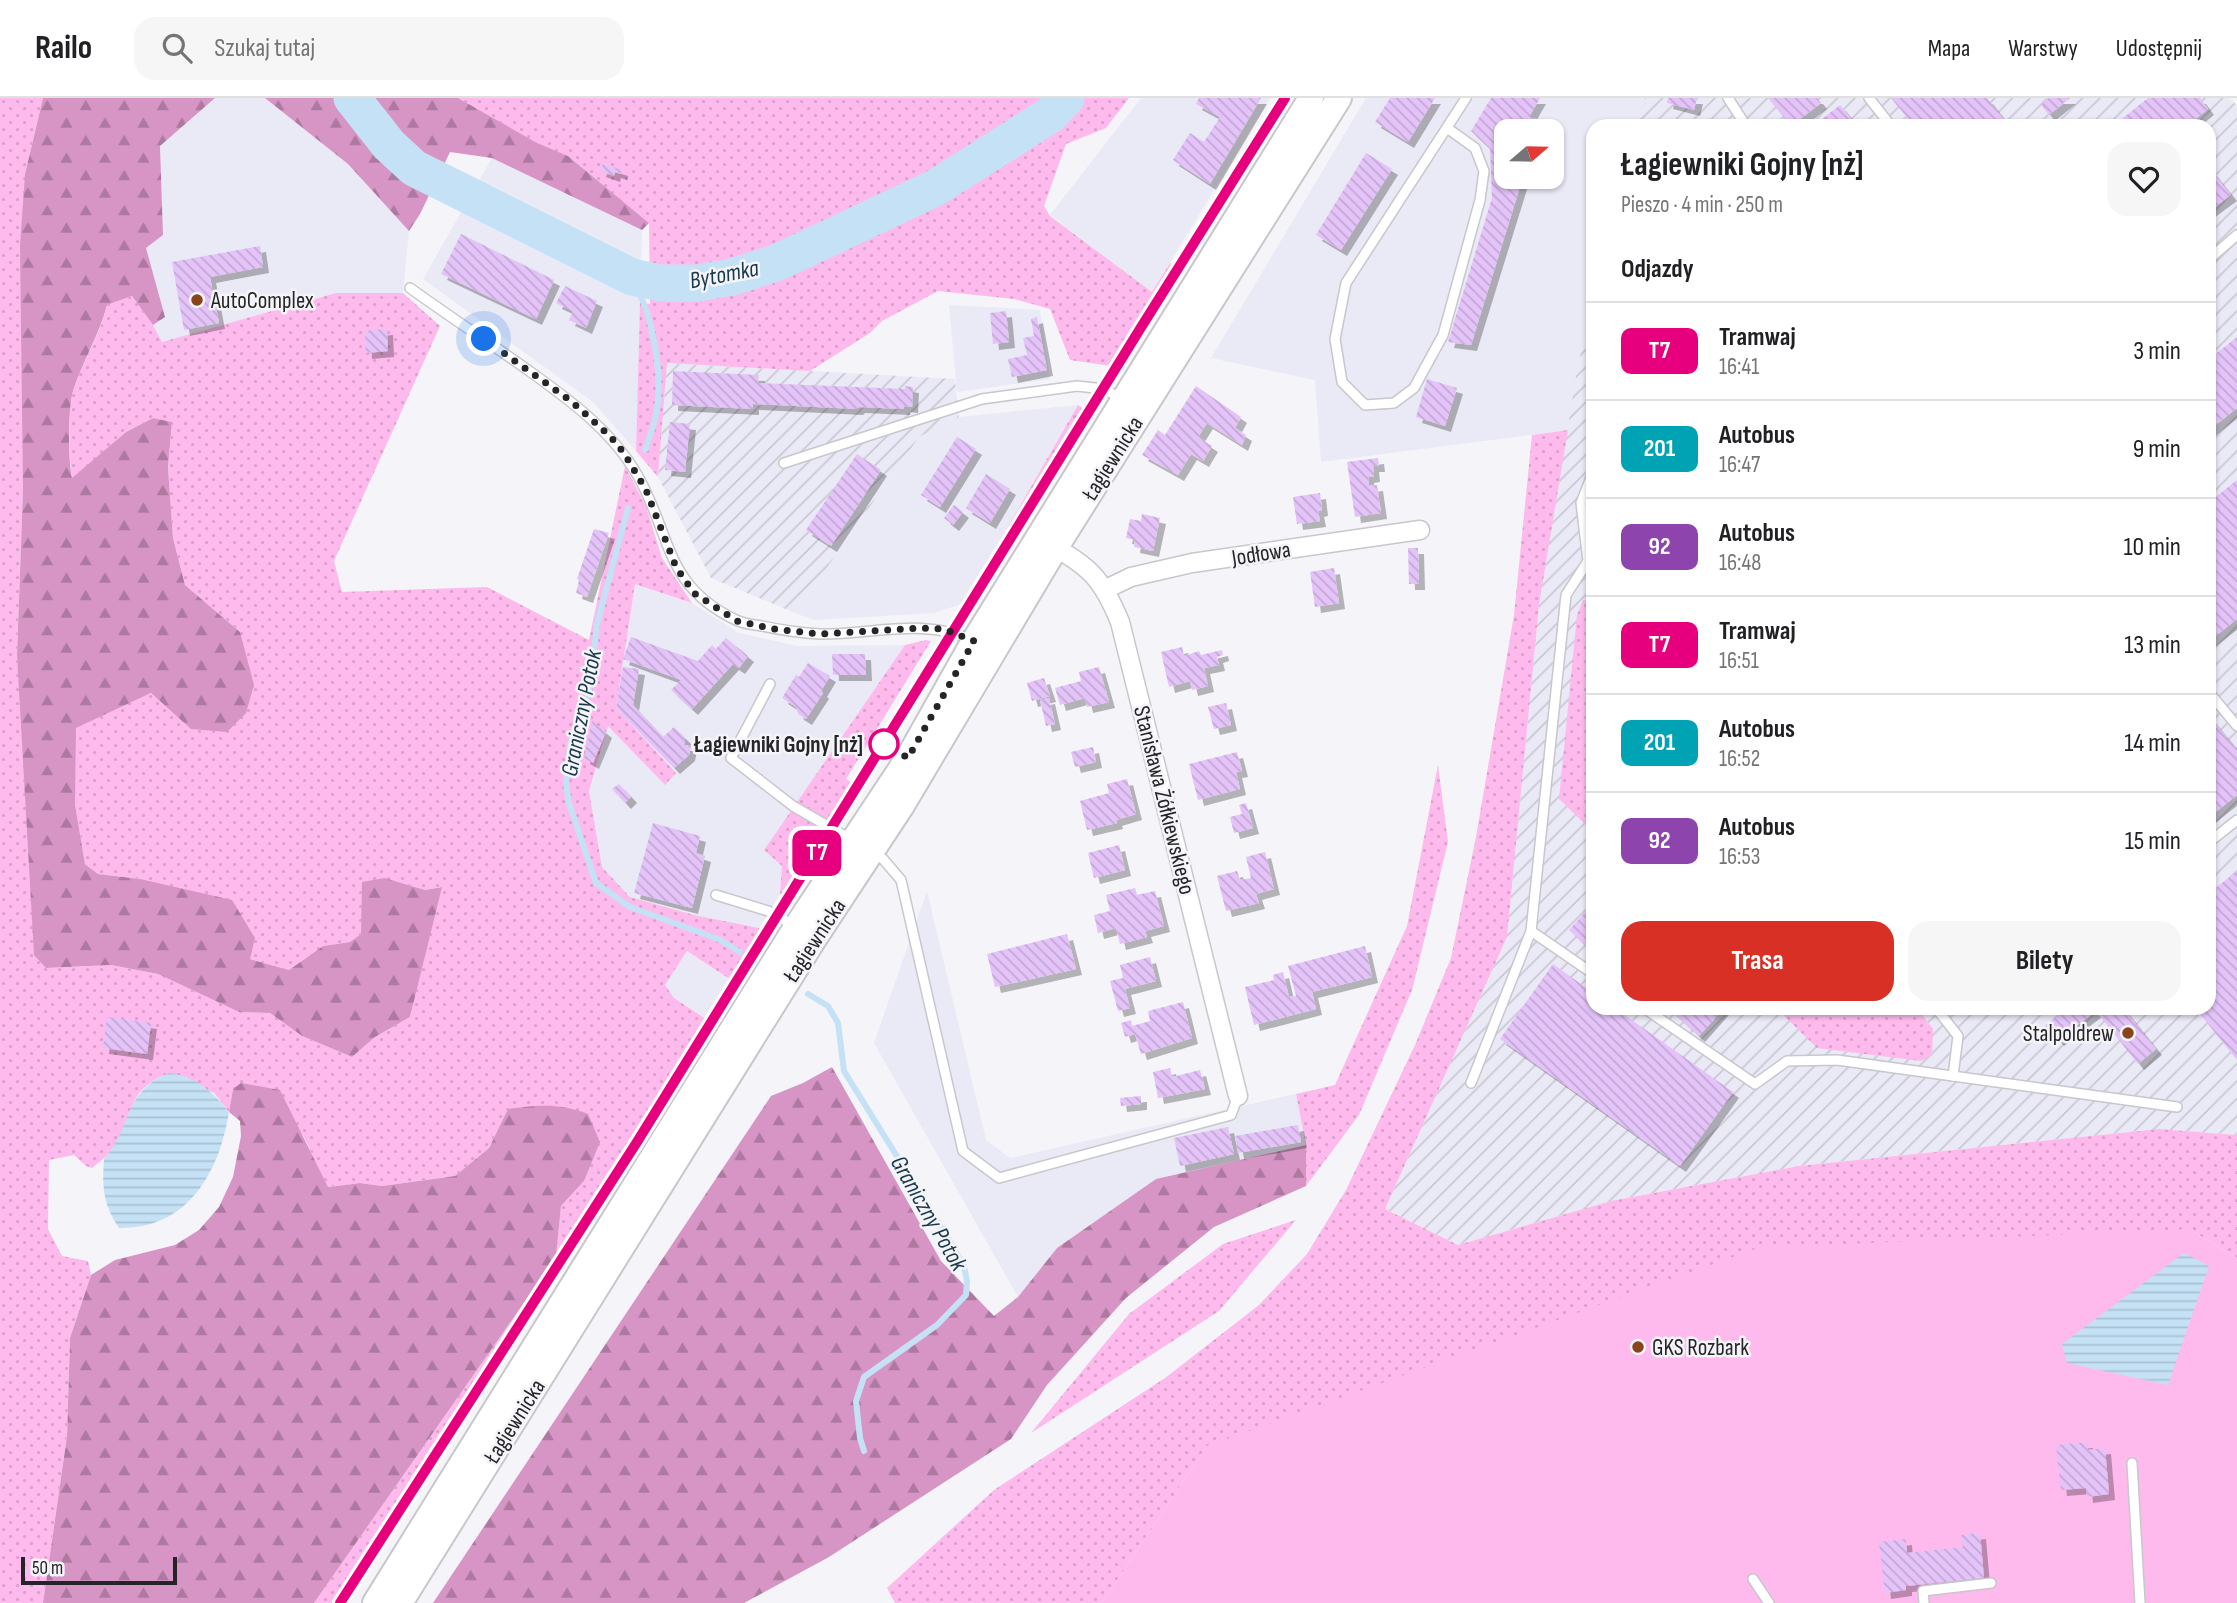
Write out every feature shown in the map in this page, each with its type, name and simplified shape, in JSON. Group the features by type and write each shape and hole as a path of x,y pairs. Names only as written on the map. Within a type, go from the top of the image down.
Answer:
{"main road":[{"name":"Łagiewnicka","path":"375,1603 862,846 908,758 983,646 1133,405 1311,98"},
{"name":"Łagiewnicka","path":"1133,405 1339,98"},
{"name":"Łagiewnicka","path":"400,1603 805,933"}],"street":[{"name":"Jodłowa","path":"1106,589 1131,577 1192,563 1420,530"},
{"name":"Stanisława Żółkiewskiego","path":"1048,542 1083,563 1106,589 1120,622 1238,1096"}],"lane":[{"path":"1447,128 1475,148 1484,171 1480,201 1443,335 1414,388 1394,403 1365,404 1342,382 1335,339 1346,282 1466,98"},
{"path":"1728,98 1742,119"},
{"path":"1869,98 1886,119"},
{"path":"2216,253 2237,235"},
{"path":"410,288 571,401 610,436 624,453 646,490 676,567 694,593 737,621 774,629 820,634 944,629 983,646"},
{"path":"785,463 982,399 1077,386 1104,389 1133,405"},
{"path":"1586,490 1581,503 1586,537"},
{"path":"1471,1083 1531,931 1566,595 1586,569"},
{"path":"770,684 731,758 793,806 883,859 901,880 963,1151 999,1178 1231,1115 1238,1096"},
{"path":"2216,701 2237,726"},
{"path":"2216,837 2237,820"},
{"path":"716,895 768,911 805,933"},
{"path":"1531,931 1586,969"},
{"path":"1654,1015 1755,1084 1787,1061 1837,1060 2178,1107"},
{"path":"1942,1015 1958,1036 1953,1076"},
{"path":"2132,1463 2140,1603"},
{"path":"1752,1579 1769,1603"},
{"path":"1924,1603 1923,1591 1991,1583"}],"shaded area":[{"path":"0,98 43,98 25,174 23,489 17,655 46,968 111,965 158,974 239,1012 270,1013 302,1036 352,1057 375,1037 410,1017 441,887 425,890 385,878 361,934 350,942 323,946 289,970 250,959 140,879 98,874 85,864 75,804 75,728 151,693 191,728 240,632 185,585 173,538 168,467 172,422 153,418 126,432 72,479 71,399 107,305 132,296 162,342 336,293 403,293 440,326 334,561 342,592 487,587 589,640 625,466 646,506 662,558 692,603 635,584 616,708 676,773 665,785 608,726 589,791 602,867 630,897 694,915 759,928 761,931 731,980 687,951 665,985 674,998 706,1019 568,1239 333,1603 314,1603 556,1257 561,1206 584,1181 508,1109 489,1148 455,1176 382,1186 360,1183 327,1187 303,1135 233,1089 229,1112 214,1093 169,1073 154,1080 137,1097 110,1152 92,1168 74,1155 49,1160 48,1229 62,1256 88,1261 91,1275 70,1338 67,1436 43,1603 0,1603"},
{"path":"215,98 265,98 348,164 409,231 403,293 336,293 162,342 153,325 164,316 146,248 163,235 160,146"},
{"path":"458,98 1129,98 1106,128 1066,144 1044,206 1050,216 1152,292 1170,263 1175,265 1111,366 1070,360 1050,309 1014,299 938,291 882,321 870,333 810,371 667,363 658,477 636,451 640,302 650,304 649,223 568,156 547,149"},
{"path":"1141,98 1270,98 1152,292 1050,215"},
{"path":"1366,98 1646,98 1642,119 1586,119 1586,351 1568,430 1321,462 1315,380 1211,358"},
{"path":"1645,98 2230,98 2237,106 2237,1135 2159,1129 1799,1166 1611,1201 1458,1245 1385,1209 1507,937 1539,605 1578,364 1586,331 1586,1015 2216,1015 2216,119 1640,119"},
{"path":"492,158 642,230 636,451 593,402 423,279"},
{"path":"949,305 1040,310 1050,379 957,392"},
{"path":"667,363 955,379 959,417 919,437 795,613 711,578 658,477"},
{"path":"1078,405 964,603 934,613 814,620 795,613 919,437 959,417"},
{"path":"1078,405 1084,412 963,605"},
{"path":"1568,430 1539,605 1507,937 1385,1209 1458,1245 1611,1201 1799,1166 2159,1129 2237,1135 2237,1258 2189,1229 1207,1446 1102,1603 895,1603 887,1588 994,1490 1165,1378 1259,1305 1307,1254 1346,1190 1415,1045 1451,958 1476,837 1514,615 1532,435"},
{"path":"635,584 692,603 739,633 797,646 905,645 764,850 782,866 780,894 759,928 694,915 630,897 602,867 589,791 608,725 665,785 616,708"},
{"path":"1583,600 1586,600 1586,825 1559,799 1577,615"},
{"path":"931,641 846,779 854,784 785,894 780,894 782,866 764,850 905,645"},
{"path":"1438,765 1448,842 1412,990 1359,1115 1306,1186 1306,1145 1296,1094 1335,1085 1407,926"},
{"path":"927,891 986,1140 1010,1158 1296,1094 1306,1145 1156,1179 1057,1248 1018,1297 874,1043"},
{"path":"687,951 749,993 739,1008 721,996 706,1019 674,998 665,985"},
{"path":"1783,1015 1922,1015 1933,1029 1932,1055 1921,1061 1817,1048"},
{"path":"1296,1220 1219,1311 1031,1433 1129,1314 1223,1244"},
{"path":"2189,1229 2237,1258 2237,1603 1102,1603 1207,1446 1758,1248"}],"green space":[{"path":"43,98 215,98 160,146 163,235 146,248 165,317 153,325 132,296 107,305 71,399 70,460 72,478 126,432 153,418 172,422 168,467 173,538 185,585 240,632 254,685 246,713 227,732 191,729 151,693 76,728 75,804 85,864 98,874 140,879 232,900 255,938 250,959 289,970 323,946 350,942 361,934 362,882 385,878 425,890 442,887 410,1017 375,1037 352,1057 302,1036 270,1013 239,1012 158,974 111,965 46,968 34,955 17,655 23,489 20,246 25,174"},
{"path":"265,98 458,98 537,143 568,156 649,223 642,230 492,158 450,152 409,231 348,164"},
{"path":"832,1067 941,1261 994,1316 1018,1297 1057,1248 1156,1179 1306,1145 1306,1186 1214,1227 1126,1298 1047,1385 1011,1439 829,1557 744,1603 433,1603 771,1096"},
{"path":"241,1083 280,1090 328,1187 360,1183 382,1186 455,1176 489,1148 508,1109 548,1106 588,1114 600,1142 584,1181 561,1206 556,1257 314,1603 43,1603 67,1436 70,1338 91,1275 115,1260 175,1245 199,1230 219,1207 233,1177 241,1136 240,1121 229,1112 233,1089"}],"water":[{"path":"169,1073 196,1082 223,1104 229,1112 224,1135 208,1176 181,1208 164,1219 143,1226 119,1228 105,1195 104,1159 120,1135 143,1090"},
{"path":"2184,1253 2209,1266 2168,1385 2067,1363 2062,1344"}],"building":[{"path":"1199,98 1261,98 1210,184 1173,160 1190,133 1204,142 1220,117 1196,104"},
{"path":"1390,98 1435,98 1408,142 1375,122"},
{"path":"1491,98 1540,98 1529,117 1537,119 1494,119 1494,189 1519,189 1471,345 1448,342 1492,198 1490,149 1471,131"},
{"path":"1668,98 1697,98 1694,110 1667,103"},
{"path":"1768,98 1817,98 1821,103 1800,119 1785,119"},
{"path":"1891,98 1987,98 2004,119 1908,119"},
{"path":"2049,98 2070,98 2049,115 2041,105"},
{"path":"2148,98 2200,98 2208,109 2196,119 2122,119"},
{"path":"1840,105 1851,119 1822,119"},
{"path":"1366,153 1392,169 1341,250 1316,235"},
{"path":"603,164 622,170 621,174 615,172 614,176 600,171"},
{"path":"2216,176 2231,195 2216,206"},
{"path":"461,234 554,280 536,319 441,274"},
{"name":"AutoComplex","path":"260,246 263,267 210,277 219,323 184,330 172,262"},
{"path":"565,286 597,301 586,328 569,320 573,311 556,303"},
{"path":"1006,311 1009,342 993,344 990,313"},
{"path":"1037,317 1047,370 1012,377 1008,359 1027,355 1023,338 1034,336 1031,319"},
{"path":"387,329 388,351 366,353 365,331"},
{"path":"2237,337 2237,408 2216,425 2216,354"},
{"path":"673,371 759,375 758,383 905,389 905,386 913,387 912,407 857,409 753,404 753,409 672,405"},
{"path":"1427,379 1457,388 1445,426 1416,417"},
{"path":"1196,386 1241,417 1235,428 1246,435 1242,445 1207,423 1198,437 1212,446 1203,461 1191,454 1178,475 1142,455 1158,430 1165,435"},
{"path":"670,422 690,424 685,472 665,470"},
{"path":"957,437 976,449 940,507 921,495"},
{"path":"857,454 881,470 831,546 806,530"},
{"path":"1378,458 1379,466 1373,466 1374,476 1368,477 1369,486 1377,485 1381,513 1355,517 1347,462"},
{"path":"986,474 1010,489 990,523 966,508"},
{"path":"2237,480 2237,619 2216,636 2216,497"},
{"path":"1320,493 1320,521 1297,524 1293,497"},
{"path":"954,505 963,512 953,525 944,518"},
{"path":"1142,514 1160,518 1153,551 1134,547 1135,540 1126,538 1130,519 1141,521"},
{"path":"594,529 609,533 587,597 576,593 577,579"},
{"path":"1408,548 1418,548 1419,584 1409,584"},
{"path":"1334,568 1339,603 1315,607 1310,572"},
{"path":"631,637 698,661 712,645 716,649 726,638 748,656 739,668 733,664 692,709 671,690 681,680 623,659"},
{"path":"1182,647 1184,656 1199,651 1201,655 1222,650 1223,655 1217,657 1219,665 1204,668 1208,686 1192,690 1190,681 1169,687 1161,652"},
{"path":"832,654 865,654 866,675 833,675"},
{"path":"808,663 830,676 821,691 823,693 806,719 798,714 796,707 782,698 796,675 799,677"},
{"path":"623,667 639,669 633,705 663,737 674,727 685,738 684,745 691,745 689,755 674,768 616,708"},
{"path":"1099,667 1109,702 1087,707 1085,698 1060,705 1055,688 1081,681 1079,672"},
{"path":"1044,678 1050,696 1032,701 1027,683"},
{"path":"1049,698 1055,724 1046,726 1040,700"},
{"path":"1226,703 1231,725 1214,729 1208,707"},
{"path":"592,721 606,732 593,763 584,758"},
{"path":"2216,725 2237,750 2237,795 2216,812"},
{"path":"1093,747 1096,762 1075,767 1071,752"},
{"path":"1237,752 1242,771 1236,772 1240,789 1198,800 1189,764"},
{"path":"1127,779 1136,814 1116,820 1117,823 1087,830 1080,801 1109,793 1107,784"},
{"path":"619,784 631,797 625,803 612,789"},
{"path":"1246,803 1253,828 1234,833 1230,817 1242,814 1239,805"},
{"path":"653,823 700,836 696,853 705,856 692,908 634,893"},
{"path":"1119,845 1125,870 1094,878 1088,853"},
{"path":"1265,852 1274,889 1256,894 1259,903 1226,911 1217,876 1237,871 1240,880 1251,878 1246,857"},
{"path":"2237,871 2237,1060 2201,1015 2216,1015 2216,888"},
{"path":"1135,888 1137,895 1155,891 1164,926 1145,931 1147,937 1120,944 1116,928 1098,933 1094,915 1110,911 1106,895"},
{"path":"1586,912 1586,946 1569,930"},
{"path":"1067,934 1076,969 995,987 987,954"},
{"path":"1365,946 1372,977 1312,992 1316,1009 1254,1025 1245,987 1274,980 1273,975 1283,972 1289,997 1296,996 1288,966"},
{"path":"1150,957 1156,981 1125,989 1130,1008 1118,1011 1110,981 1123,978 1120,965"},
{"path":"1553,964 1586,988 1586,1015 1625,1015 1733,1092 1680,1166 1500,1039"},
{"path":"1183,1002 1192,1038 1141,1054 1135,1034 1125,1037 1121,1023 1131,1020 1132,1026 1150,1021 1148,1011"},
{"path":"1676,1015 1718,1015 1699,1036"},
{"name":"Stalpoldrew","path":"2058,1015 2091,1015 2058,1040 2046,1025"},
{"name":"Stalpoldrew","path":"2099,1015 2129,1015 2156,1049 2138,1064"},
{"path":"107,1017 151,1023 147,1054 103,1048"},
{"path":"1170,1068 1172,1077 1200,1070 1205,1089 1158,1098 1153,1072"},
{"path":"1141,1096 1141,1104 1121,1106 1120,1098"},
{"path":"1298,1125 1301,1142 1238,1153 1235,1136"},
{"path":"1228,1127 1234,1154 1180,1166 1174,1138"},
{"path":"2087,1442 2088,1450 2105,1448 2109,1494 2087,1497 2086,1488 2061,1490 2056,1445"},
{"path":"1980,1533 1984,1578 1906,1586 1906,1590 1885,1593 1879,1542 1906,1539 1907,1553 1963,1547 1961,1535"}],"waterway":[{"name":"Bytomka","path":"352,98 389,145 414,168 632,277 661,283 698,283 732,277 776,263 935,188 1050,115 1066,98"},
{"name":"Graniczny Potok","path":"632,277 645,308 657,362 656,414 645,450"},
{"name":"Graniczny Potok","path":"628,508 597,624 590,687 570,744 566,784 569,803 596,883 630,907 718,939 740,952"},
{"name":"Graniczny Potok","path":"808,994 828,1006 838,1023 844,1071 949,1240 964,1266 967,1281 966,1295 937,1325 864,1377 856,1401 864,1451"}],"tram line":[{"path":"340,1603 637,1142 1285,98"},
{"name":"T7","path":"340,1603 637,1142 1285,98"}],"place":[{"name":"AutoComplex","path":"197,300"},
{"name":"Łagiewniki Gojny [nż]","path":"884,744"},
{"name":"Stalpoldrew","path":"2128,1033"},
{"name":"GKS Rozbark","path":"1638,1347"}],"route":[{"path":"484,339 571,401 610,436 624,453 646,490 676,567 694,593 737,621 774,629 820,634 944,629 974,641 908,758 884,744"}]}
